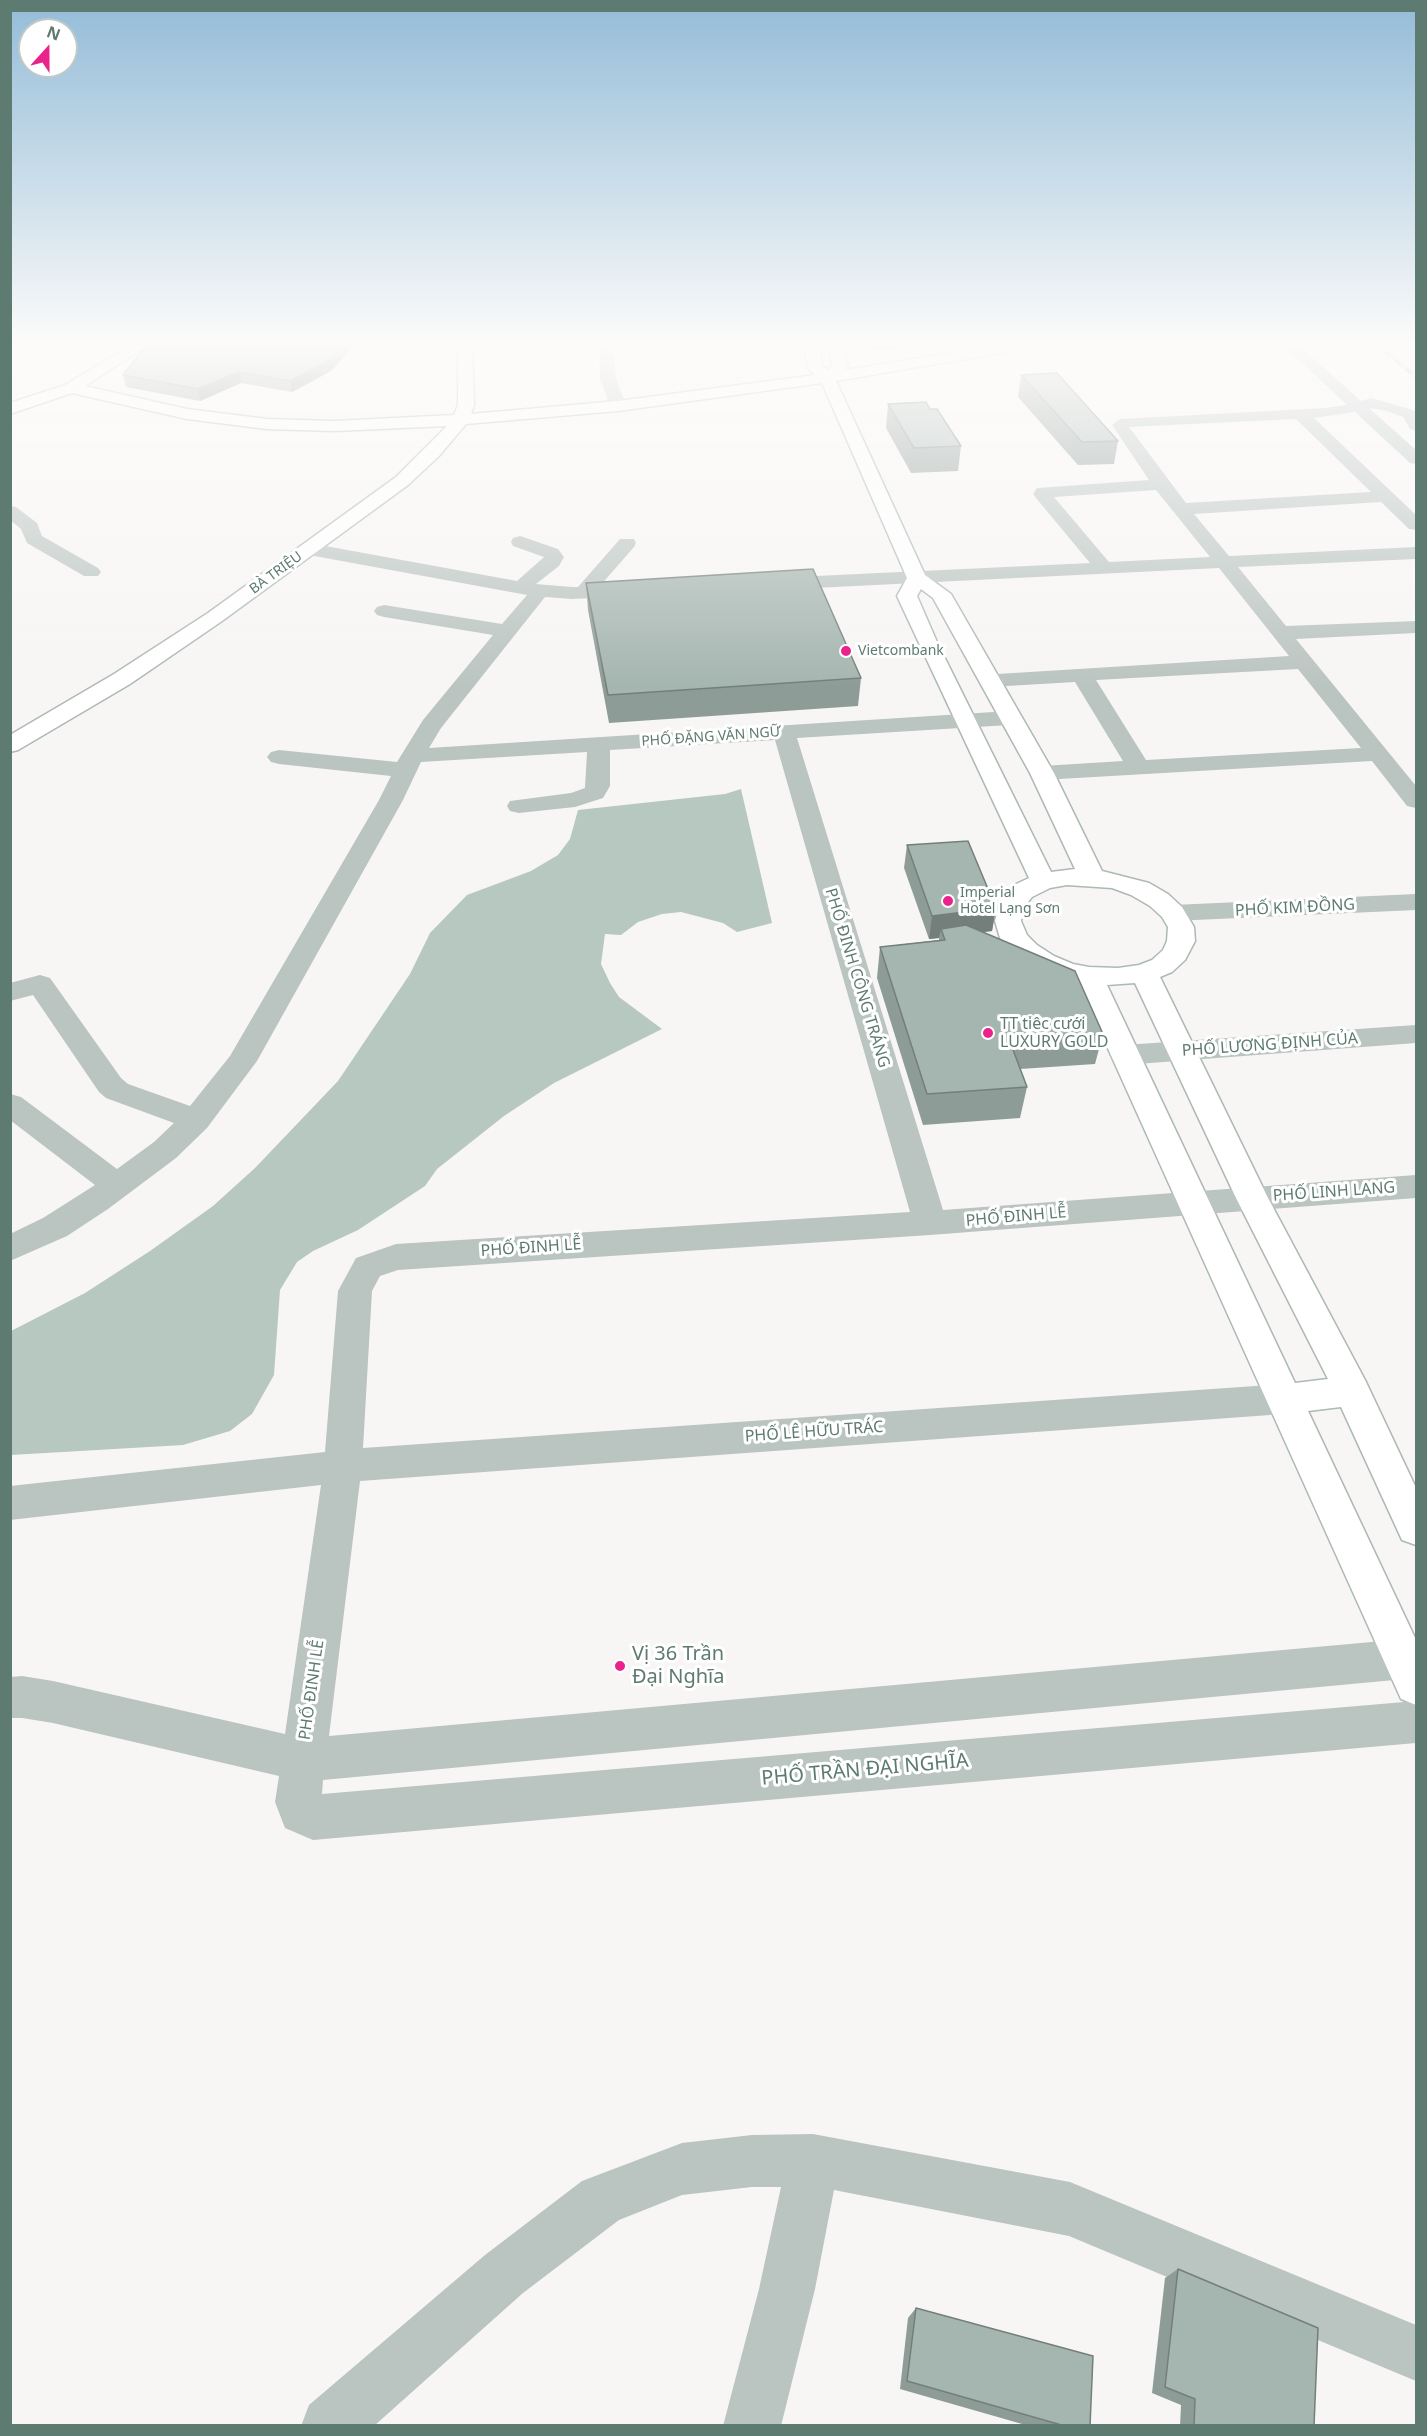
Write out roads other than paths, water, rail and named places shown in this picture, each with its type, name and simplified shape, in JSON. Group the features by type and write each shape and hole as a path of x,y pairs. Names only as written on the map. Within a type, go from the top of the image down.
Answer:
{"street":[{"name":"BÀ TRIỆU","path":"10,745 122,679 215,617 394,488 425,460"},
{"path":"864,460 917,578 941,594 1041,773 1092,877"},
{"path":"1145,460 1181,509 1377,754 1413,792"},
{"path":"1348,460 1416,525"},
{"path":"1105,569 1042,494 1043,492 1161,483"},
{"path":"1181,509 1386,496"},
{"path":"10,511 30,526 34,539 91,572"},
{"path":"10,1249 55,1227 165,1150 196,1120 242,1061 391,800 431,725 508,631 531,589 552,562 554,557 551,553 520,542"},
{"path":"584,592 627,543"},
{"path":"309,549 531,589 584,592 654,589"},
{"path":"758,585 1416,553"},
{"path":"917,578 907,596 1043,881"},
{"path":"384,611 508,631"},
{"path":"1280,633 1416,627"},
{"path":"927,642 966,640"},
{"path":"989,680 1304,662"},
{"path":"1082,675 1138,766"},
{"name":"PHỐ ĐẶNG VĂN NGỮ","path":"279,757 409,763 599,744 1009,718"},
{"name":"PHỐ ĐINH CÔNG TRÁNG","path":"784,732 864,959 930,1223"},
{"path":"519,806 575,800 594,793 598,786 599,744"},
{"path":"1041,773 1377,754"},
{"path":"1066,877 1092,877 1117,881 1140,889 1159,900 1173,914 1180,927 1181,941 1175,954 1162,966 1144,973 1118,977 1089,976 1065,971 1044,962 1003,939 1011,904 1023,891 1043,881 1066,877"},
{"name":"PHỐ KIM ĐỒNG","path":"1173,914 1416,902"},
{"path":"1144,973 1252,1198 1352,1390 1416,1528"},
{"path":"10,1698 22,1696 53,1702 302,1760 1412,1668 1284,1399 1089,976"},
{"path":"10,992 40,984 110,1085 117,1091 196,1120"},
{"name":"PHỐ LƯƠNG ĐỊNH CỦA","path":"1124,1055 1414,1039"},
{"path":"10,1104 117,1185"},
{"name":"PHỐ LINH LANG","path":"1194,1202 1416,1187"},
{"name":"PHỐ ĐINH LỄ","path":"313,1817 301,1812 298,1802 302,1760 343,1466 355,1292 368,1268 396,1257 930,1223 1194,1202"},
{"path":"1284,1399 1352,1390"},
{"name":"PHỐ LÊ HỮU TRÁC","path":"10,1503 343,1466 1284,1399"},
{"name":"PHỐ TRẦN ĐẠI NGHĨA","path":"313,1817 1416,1722"},
{"path":"752,2426 787,2289 813,2160"},
{"path":"330,2426 504,2274 601,2200 682,2169 752,2161 813,2160 1071,2209 1416,2354"}],"place":[{"name":"Vietcombank","path":"846,651"},
{"name":"Imperial Hotel Lạng Sơn","path":"948,901"},
{"name":"TT tiêc cưới LUXURY GOLD","path":"988,1033"},
{"name":"Vị 36 Trần Đại Nghĩa","path":"620,1666"}]}
